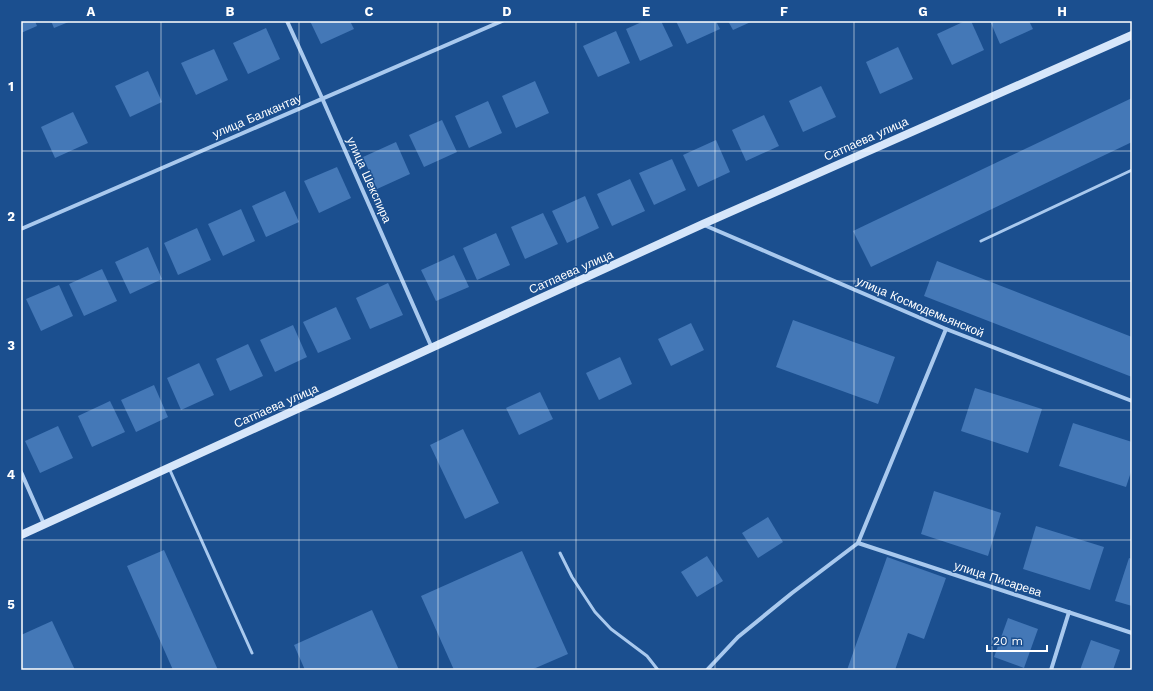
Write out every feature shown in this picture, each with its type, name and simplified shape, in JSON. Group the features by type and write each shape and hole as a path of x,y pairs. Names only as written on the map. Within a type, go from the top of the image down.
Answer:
{"street":[{"name":"улица Шекспира","path":"287,21 432,348"},
{"name":"улица Балкантау","path":"21,229 502,21"},
{"name":"Сатпаева улица","path":"21,535 703,224 1132,35"},
{"name":"улица Космодемьянской","path":"703,224 946,329 1132,402"},
{"path":"707,670 738,637 792,593 858,543 946,329"},
{"path":"21,472 44,524"},
{"name":"улица Писарева","path":"858,543 1132,633"},
{"path":"1051,670 1069,612"}],"lane":[{"path":"981,241 1132,170"},
{"path":"169,468 252,653"},
{"path":"560,553 572,577 595,612 611,629 647,656 658,670"}],"building":[{"path":"21,21 35,21 37,26 21,33"},
{"path":"51,21 71,21 54,28"},
{"path":"310,21 350,21 354,29 321,44"},
{"path":"644,21 661,21 673,46 640,61 626,29"},
{"path":"676,21 716,21 720,29 687,44"},
{"path":"728,21 753,21 733,30"},
{"path":"965,21 971,21 984,50 952,65 937,34"},
{"path":"990,21 1029,21 1033,29 1000,44"},
{"path":"266,28 280,59 248,74 233,43"},
{"path":"616,31 630,63 598,77 583,46"},
{"path":"898,47 913,79 880,94 866,62"},
{"path":"214,49 228,80 196,95 181,63"},
{"path":"148,71 162,102 130,117 115,86"},
{"path":"535,81 549,113 516,128 502,96"},
{"path":"821,86 836,117 803,132 789,101"},
{"path":"1132,98 1132,142 871,267 853,231"},
{"path":"488,101 502,133 469,148 455,116"},
{"path":"73,112 88,143 55,158 41,127"},
{"path":"764,115 779,146 746,161 732,130"},
{"path":"442,120 457,152 424,167 409,135"},
{"path":"716,140 730,172 698,187 683,155"},
{"path":"396,142 410,174 377,189 363,157"},
{"path":"672,159 686,190 654,205 639,173"},
{"path":"337,167 351,198 319,213 304,181"},
{"path":"630,179 645,211 612,226 597,194"},
{"path":"285,191 299,222 266,237 252,206"},
{"path":"585,196 599,228 567,243 552,211"},
{"path":"241,209 255,241 223,256 208,224"},
{"path":"543,213 558,244 525,259 511,227"},
{"path":"197,228 211,260 178,275 164,243"},
{"path":"496,233 510,265 477,280 463,248"},
{"path":"148,247 162,279 130,294 115,262"},
{"path":"454,255 469,287 436,301 421,270"},
{"path":"937,261 1132,337 1132,377 924,296"},
{"path":"102,269 117,301 84,316 69,284"},
{"path":"388,283 403,315 370,329 356,298"},
{"path":"59,285 73,316 41,331 26,299"},
{"path":"336,307 351,339 318,353 303,322"},
{"path":"793,320 895,357 878,404 776,367"},
{"path":"691,323 704,350 671,366 658,339"},
{"path":"293,325 307,357 275,372 260,340"},
{"path":"248,344 263,376 230,391 216,359"},
{"path":"620,357 632,384 599,400 586,373"},
{"path":"199,363 214,395 181,410 167,378"},
{"path":"154,385 168,417 136,432 121,400"},
{"path":"975,388 1042,409 1028,453 961,431"},
{"path":"540,392 553,419 519,435 506,408"},
{"path":"110,401 125,432 92,447 78,416"},
{"path":"1073,423 1132,442 1132,469 1126,487 1059,466"},
{"path":"58,426 73,458 40,473 25,441"},
{"path":"463,429 499,503 465,519 430,445"},
{"path":"934,491 1001,513 988,556 921,534"},
{"path":"768,517 783,542 758,558 742,533"},
{"path":"1036,526 1104,547 1090,590 1023,569"},
{"path":"164,550 218,670 173,670 127,566"},
{"path":"522,551 568,654 531,670 454,670 421,596"},
{"path":"707,556 723,581 697,597 681,572"},
{"path":"887,557 946,578 924,639 908,633 895,670 847,670"},
{"path":"1129,558 1132,559 1132,606 1115,601"},
{"path":"372,610 399,670 305,670 294,645"},
{"path":"1008,618 1038,629 1024,668 994,657"},
{"path":"52,621 75,670 21,670 21,635"},
{"path":"1091,640 1120,650 1113,670 1080,670"}]}
